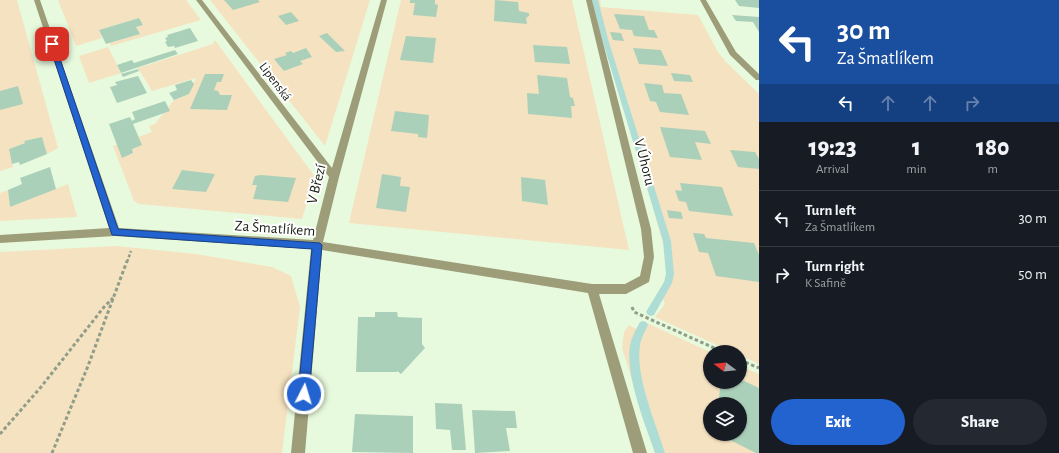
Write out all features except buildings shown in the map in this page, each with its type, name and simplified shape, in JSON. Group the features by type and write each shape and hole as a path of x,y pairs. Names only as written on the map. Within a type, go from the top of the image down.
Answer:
{"street":[{"path":"37,0 115,232"},
{"name":"Lipenská","path":"199,0 334,177"},
{"name":"V Březí","path":"298,453 317,245 334,177 384,0"},
{"name":"V Úhoru","path":"589,0 646,229 650,257 645,279 626,289 592,289"},
{"path":"703,0 733,53 759,78"},
{"name":"Za Šmatlíkem","path":"0,239 115,232 317,245 592,289"},
{"path":"592,289 640,453"}],"path":[{"path":"52,453 88,366 138,234"},
{"path":"626,289 634,312 707,345"},
{"path":"0,434 41,387 104,306 113,297"},
{"path":"747,363 759,368"}],"shaded area":[{"path":"0,0 17,0 58,148 47,154 42,137 24,141 25,143 9,149 13,167 0,171"},
{"path":"58,0 186,0 201,20 111,46 110,43 140,34 136,27 139,18 99,30 102,38 76,46"},
{"path":"210,0 370,0 325,146"},
{"path":"401,0 572,0 629,250 349,223"},
{"path":"594,0 600,0 601,7 698,15 718,52 726,62 759,94 759,364 747,358 747,345 717,345 655,317 665,304 661,294 665,282 667,264 648,178"},
{"path":"215,40 315,177 302,219 139,204 134,201 113,146 152,132 149,126 155,124 174,100 189,94 196,78 152,91 138,68 213,44"},
{"path":"108,47 121,73 89,83 79,56"},
{"path":"68,184 77,217 0,221 0,193 8,190 10,207"},
{"path":"116,246 196,254 272,267 291,276 300,307 282,453 0,453 0,252"},
{"path":"647,323 703,349 703,389 747,389 747,369 759,374 759,453 655,453 622,348 624,332 629,325 644,333"}],"waterway":[{"path":"595,0 605,39 667,241 670,274 668,283 651,312"},
{"path":"643,325 635,345 634,356 643,399 660,453"}],"route":[{"path":"52,44 115,232 317,245 304,394"}]}
